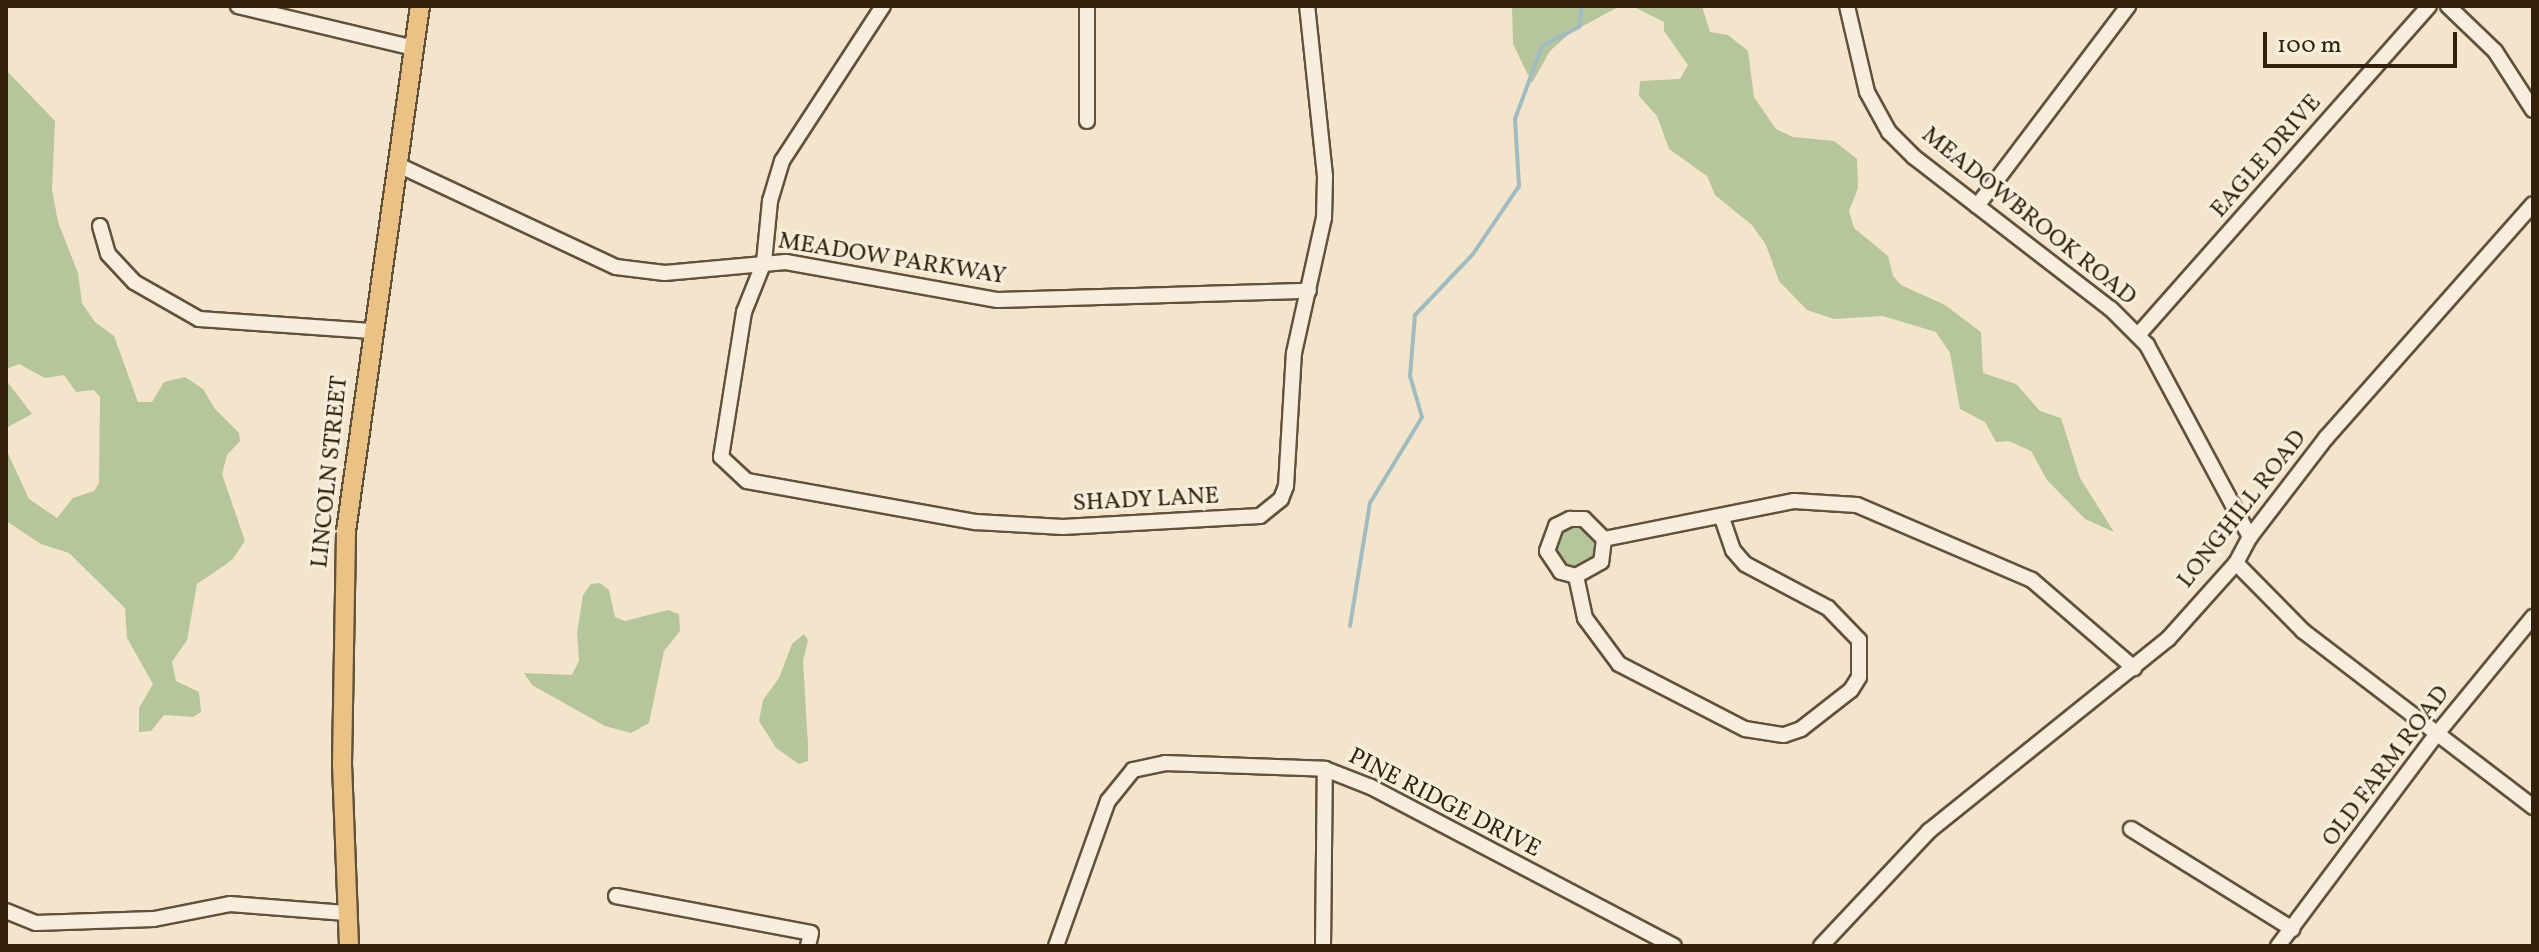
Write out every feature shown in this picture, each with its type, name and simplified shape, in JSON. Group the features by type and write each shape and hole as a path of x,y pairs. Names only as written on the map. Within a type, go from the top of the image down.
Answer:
{"main road":[{"name":"LINCOLN STREET","path":"349,946 346,913 343,585 350,485 420,6"}],"street":[{"path":"238,6 414,48"},
{"path":"764,262 770,201 782,161 883,6"},
{"path":"1087,6 1087,121"},
{"name":"SHADY LANE","path":"764,262 744,312 722,431 721,457 727,467 747,481 863,504 1023,526 1269,513 1286,486 1294,353 1320,246 1325,176 1307,6"},
{"name":"MEADOWBROOK ROAD","path":"1847,6 1858,63 1880,119 1914,157 2111,309 2138,335 2250,537"},
{"name":"EAGLE DRIVE","path":"2138,335 2429,6"},
{"path":"2448,6 2495,51 2533,110"},
{"path":"1977,206 2121,8"},
{"name":"MEADOW PARKWAY","path":"396,164 616,267 665,273 764,262 998,300 1309,291"},
{"name":"LONGHILL ROAD","path":"1821,946 1929,831 2134,668 2236,563 2250,537 2326,438 2533,204"},
{"path":"100,226 108,254 134,282 199,319 258,327 372,331"},
{"path":"1604,539 1794,501 1857,505 2032,580 2134,668"},
{"path":"1576,576 1585,618 1619,664 1745,729 1784,735 1801,729 1851,690 1859,677 1859,640 1828,608 1745,564 1733,550 1721,516"},
{"path":"1576,576 1551,563 1548,537 1556,526 1584,519 1604,539"},
{"path":"1576,576 1601,562 1604,539"},
{"path":"2236,563 2303,631 2533,807"},
{"name":"OLD FARM ROAD","path":"2278,946 2436,735 2533,617"},
{"name":"PINE RIDGE DRIVE","path":"1056,946 1108,801 1133,770 1165,763 1325,769 1371,787 1674,946"},
{"path":"1323,946 1325,769"},
{"path":"2131,829 2292,929"},
{"path":"616,896 810,939"},
{"path":"6,911 50,923 154,919 230,904 346,913"}],"green space":[{"path":"1512,6 1620,6 1570,33 1550,51 1532,83 1513,44"},
{"path":"1632,6 1702,6 1710,32 1728,35 1748,51 1754,97 1776,129 1793,137 1834,141 1857,159 1858,188 1849,211 1854,228 1888,256 1893,276 1901,285 1945,305 1981,332 1983,373 2016,384 2040,411 2061,418 2080,478 2114,532 2085,519 2047,480 2031,451 2009,441 1996,442 1985,422 1960,409 1950,353 1936,332 1883,316 1834,319 1807,310 1779,281 1766,245 1752,225 1715,195 1707,176 1669,149 1657,116 1639,96 1640,81 1680,79 1688,65 1664,31 1664,22"},
{"path":"6,70 55,121 52,189 58,222 78,273 82,303 95,322 114,336 138,402 152,402 164,382 185,377 203,389 215,409 239,433 240,441 227,455 222,474 245,541 232,560 197,584 187,640 172,662 176,681 199,692 201,712 193,717 164,715 151,731 139,732 139,708 153,684 127,638 125,608 69,553 41,544 6,521 6,449 29,499 57,518 73,498 94,491 99,483 100,397 94,390 76,392 64,375 45,378 19,364 6,369"},
{"path":"6,380 32,414 6,428"},
{"path":"1575,526 1590,532 1596,547 1590,562 1575,568 1560,562 1554,547 1560,532"},
{"path":"600,583 609,590 615,617 625,621 668,610 679,614 680,631 664,651 649,723 631,733 605,726 532,685 524,673 572,675 579,661 577,633 583,595 591,584"},
{"path":"804,634 808,640 803,661 808,761 799,764 776,748 759,721 763,700 779,678 792,644"}],"waterway":[{"path":"1350,626 1370,503 1422,417 1410,376 1415,315 1473,254 1519,186 1515,119 1542,46 1579,27 1582,6"}]}
